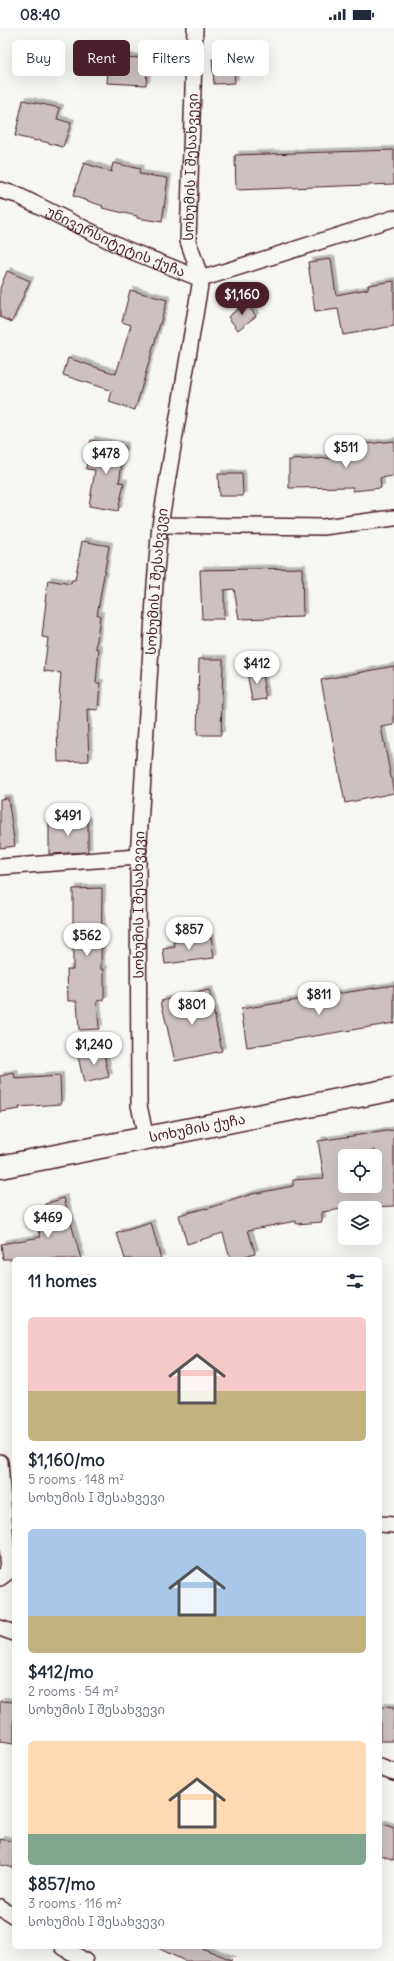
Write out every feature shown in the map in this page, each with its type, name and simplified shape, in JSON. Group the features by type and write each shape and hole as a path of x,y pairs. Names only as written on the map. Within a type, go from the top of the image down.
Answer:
{"highway":[{"name":"სოხუმის ქუჩა","path":"0,1167 394,1089"}],"street":[{"name":"სოხუმის I შესახვევი","path":"146,1139 139,1105 138,857 160,525 201,279 188,241 195,28"},
{"name":"უნივერსიტეტის ქუჩა","path":"0,190 17,195 126,249 201,279 394,218"},
{"path":"160,525 323,527 394,518"},
{"path":"0,867 138,857"},
{"path":"0,1462 9,1488 8,1572 0,1578"},
{"path":"382,1524 394,1525"},
{"path":"0,1628 12,1632"},
{"path":"382,1768 394,1772"},
{"path":"0,1907 12,1915"},
{"path":"66,1949 85,1961"}],"building":[{"path":"130,58 138,58 138,76 147,76 146,85 107,83 108,76 130,76"},
{"path":"213,76 234,76 235,83 214,84"},
{"path":"23,100 60,108 57,119 71,123 63,147 38,140 15,136"},
{"path":"394,150 394,184 236,190 235,155"},
{"path":"84,163 111,172 113,163 140,169 139,174 168,178 162,222 137,218 137,216 102,208 103,206 73,196"},
{"path":"331,259 336,295 368,289 368,285 394,281 394,326 343,335 338,309 315,312 308,262"},
{"path":"7,271 30,281 12,322 0,317 0,288"},
{"path":"130,290 167,300 135,410 109,402 112,391 63,375 68,358 116,374 131,325 122,322"},
{"path":"246,303 256,316 238,330 228,317"},
{"path":"91,440 125,446 119,482 124,483 118,511 89,506 95,470 86,469"},
{"path":"394,441 394,476 380,478 381,488 353,491 353,487 289,488 289,460 359,457 358,445"},
{"path":"218,474 242,474 243,496 219,496"},
{"path":"82,541 109,546 97,615 100,615 96,648 99,649 96,683 100,683 98,710 87,709 89,761 58,762 57,723 61,673 44,671 48,638 42,637 45,601 48,580 71,584 72,580 75,580"},
{"path":"302,568 303,617 239,619 234,589 224,590 224,619 202,619 200,570"},
{"path":"199,659 223,659 221,735 197,735"},
{"path":"394,666 394,725 381,727 394,793 345,803 321,680"},
{"path":"261,669 266,699 252,701 247,672"},
{"path":"8,798 15,846 0,848 0,799"},
{"path":"88,821 88,852 49,854 49,822"},
{"path":"102,888 101,969 104,969 104,1000 97,1001 99,1029 79,1030 77,1001 68,1001 67,969 73,969 73,889"},
{"path":"211,937 214,958 165,964 163,949 175,947 174,942"},
{"path":"394,985 394,1023 247,1047 241,1009"},
{"path":"209,990 222,1051 175,1061 161,1001"},
{"path":"103,1050 109,1077 84,1083 78,1056"},
{"path":"14,1073 15,1079 60,1076 61,1104 19,1107 20,1109 0,1112 0,1076"},
{"path":"394,1130 394,1206 382,1206 382,1201 338,1201 338,1210 322,1212 322,1222 296,1224 296,1221 248,1230 255,1253 242,1257 229,1257 223,1233 187,1244 179,1215 206,1209 252,1194 293,1186 293,1180 324,1178 318,1141"},
{"path":"64,1198 80,1257 12,1257 12,1259 3,1259 1,1244 41,1237 37,1225 51,1221 45,1204"},
{"path":"151,1223 160,1257 124,1257 117,1233"},
{"path":"0,1701 12,1702 12,1744 0,1742"},
{"path":"382,1707 394,1708 393,1741 382,1741"},
{"path":"382,1825 394,1829 394,1860 382,1856"},
{"path":"0,1839 12,1842 12,1868 0,1865"},
{"path":"160,1949 204,1949 232,1960 185,1961"}]}
